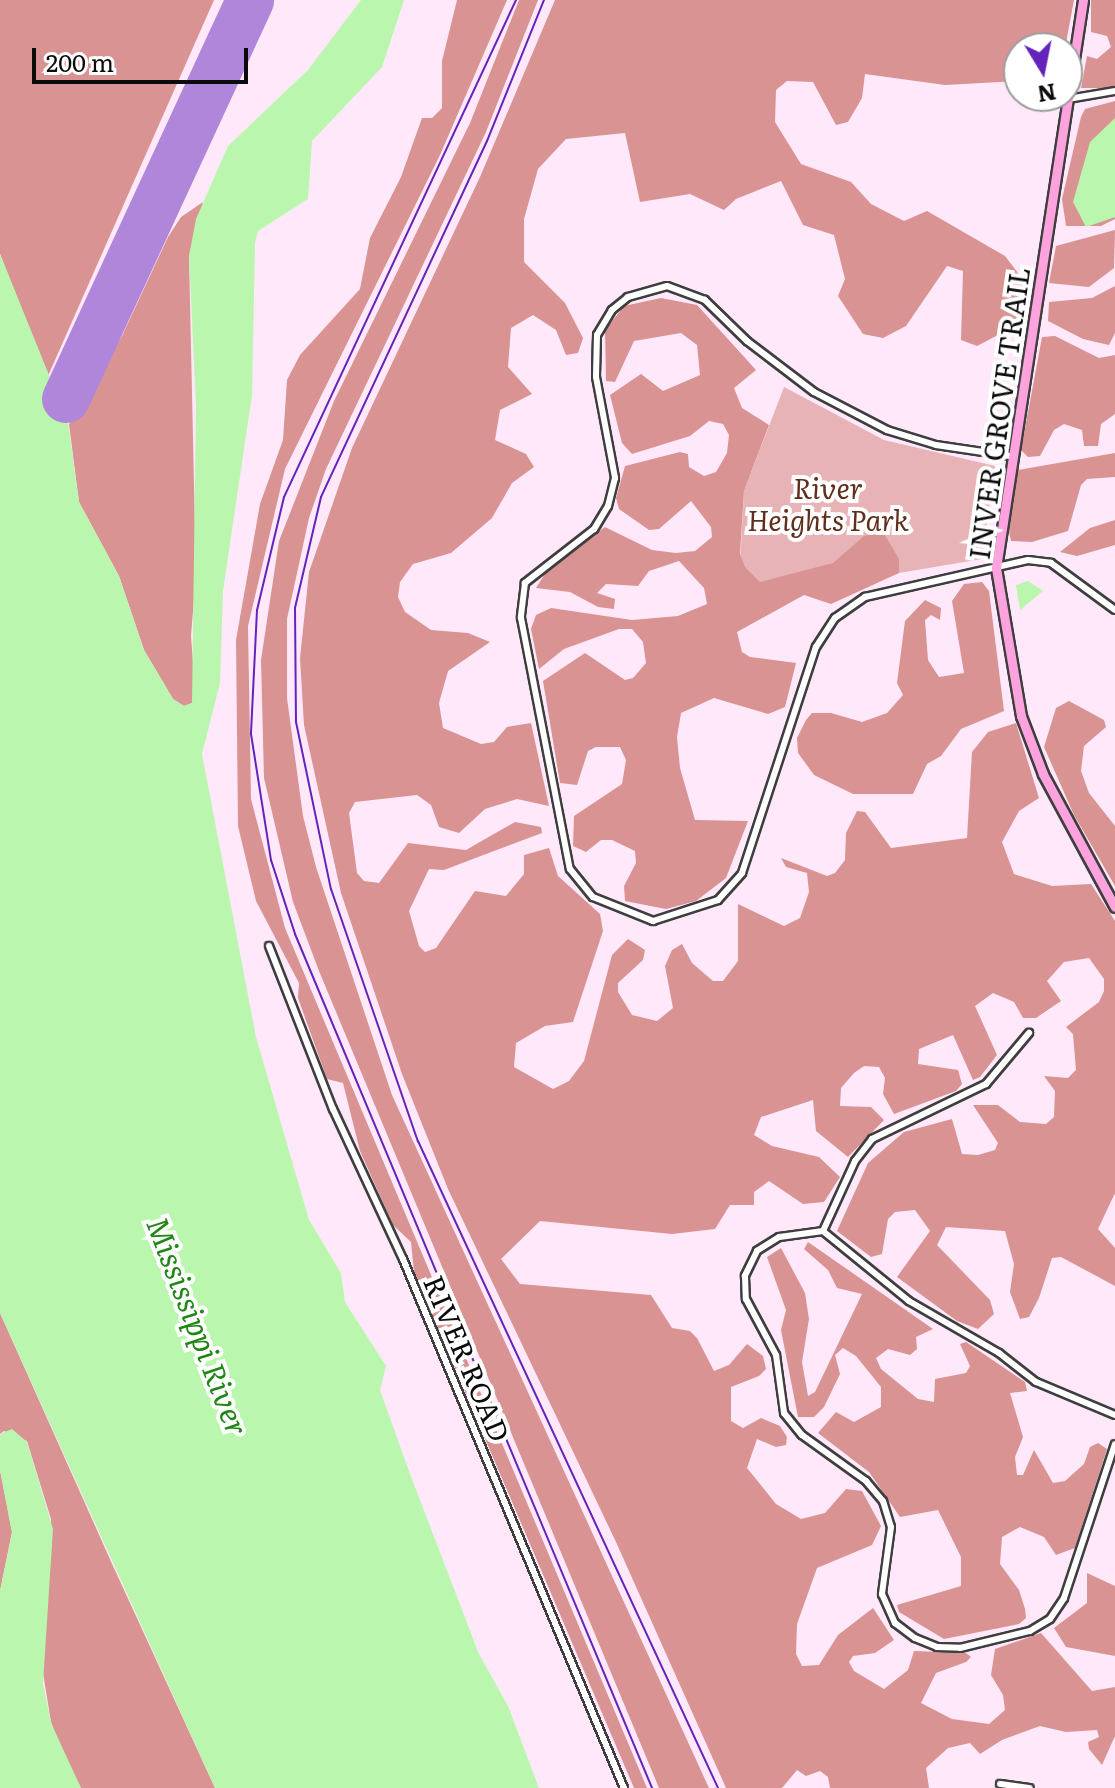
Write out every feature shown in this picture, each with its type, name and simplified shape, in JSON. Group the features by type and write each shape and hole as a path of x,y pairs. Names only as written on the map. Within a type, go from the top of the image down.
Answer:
{"street":[{"name":"INVER GROVE TRAIL","path":"1078,32 1083,0"},
{"path":"1083,96 1115,91"},
{"name":"INVER GROVE TRAIL","path":"1066,112 1010,456 996,568 1021,716 1043,774 1115,907"},
{"path":"1010,456 936,445 875,423 814,392 747,341 705,300 667,286 628,297 612,310 597,335 596,377 615,478 608,506 594,529 525,583 521,618 570,869 593,897 653,921 718,900 742,873 816,647 835,618 865,597 1028,560 1051,563 1115,610"},
{"name":"RIVER ROAD","path":"269,946 337,1119 403,1259 624,1788"},
{"path":"823,1231 855,1161 872,1139 986,1084 1029,1033"},
{"path":"1115,1415 1036,1382 999,1353 909,1301 823,1231 795,1231 757,1251 745,1276 746,1299 776,1355 784,1413 802,1435 866,1481 883,1501 891,1527 882,1594 895,1623 915,1638 937,1647 960,1648 1030,1631 1050,1619 1064,1598 1115,1444"},
{"path":"1000,1784 1030,1788"}],"green space":[{"name":"River Heights Park","path":"784,387 884,440 995,466 982,559 738,600 744,491"}],"shaded area":[{"path":"0,0 214,0 48,376 0,254"},
{"path":"457,0 507,0 440,155 285,469 248,626 251,799 285,928 647,1788 634,1788 414,1272 411,1242 393,1225 360,1151 343,1083 327,1079 298,998 299,983 256,901 238,826 236,640 260,504 283,440 287,380 300,355 360,289 370,238 401,177 422,118 432,118 442,108 442,61"},
{"path":"519,0 538,0 486,132 326,469 309,518 287,619 287,698 303,816 316,867 392,1095 709,1788 659,1788 319,971 293,902 264,778 261,660 279,541 334,401 470,123"},
{"path":"555,0 1074,0 1068,32 1003,32 1003,82 945,85 865,74 862,98 848,122 836,125 813,82 787,81 776,90 775,122 801,164 851,182 871,204 904,221 927,211 1005,256 1024,281 1021,323 977,346 961,340 963,271 947,266 906,326 883,338 863,334 838,296 845,279 834,235 803,225 781,181 736,199 724,210 690,194 640,202 625,133 566,139 538,169 524,219 524,262 565,303 583,338 578,353 566,355 556,330 533,315 511,328 508,367 532,394 500,410 495,440 526,454 534,467 512,483 492,518 451,553 413,564 400,582 398,597 405,612 431,630 468,633 490,642 448,671 439,703 443,728 481,744 494,742 507,727 531,723 549,806 517,799 485,809 459,833 439,827 431,805 417,795 355,802 349,813 357,873 364,881 379,883 408,843 466,850 515,822 541,827 542,833 444,870 429,869 409,911 419,946 425,952 436,948 475,891 506,896 524,874 524,855 549,848 558,876 600,914 603,931 573,1022 545,1026 516,1043 514,1067 553,1089 569,1081 584,1061 612,955 628,939 645,950 643,960 618,983 618,992 632,1015 657,1021 673,1008 665,966 672,950 682,944 692,963 713,981 723,981 738,961 738,904 784,926 800,918 809,892 807,873 786,867 781,858 827,876 835,873 845,860 846,833 857,811 865,812 891,848 967,838 972,752 988,732 1016,723 1039,798 1019,811 1002,842 1014,874 1052,886 1091,884 1115,921 1115,1193 1098,1229 1115,1248 1115,1286 1061,1257 1052,1258 1039,1298 1029,1317 1020,1319 1010,1292 1014,1264 1005,1231 946,1227 937,1245 990,1300 994,1314 978,1329 957,1321 897,1277 930,1231 915,1210 895,1212 888,1219 882,1254 871,1257 837,1231 868,1163 904,1132 952,1119 962,1154 978,1155 995,1150 998,1143 973,1105 998,1105 1020,1122 1046,1124 1054,1117 1055,1091 1044,1076 1068,1078 1076,1070 1073,1034 1066,1027 1099,1002 1104,991 1104,979 1089,958 1064,962 1047,981 1061,1001 1036,1018 1023,1018 1014,1002 993,993 975,1006 997,1055 980,1077 973,1080 953,1035 919,1049 918,1064 958,1070 962,1084 956,1091 894,1114 883,1094 885,1078 879,1067 864,1066 854,1073 841,1088 840,1106 871,1107 884,1120 848,1157 816,1131 813,1100 761,1117 754,1135 772,1146 819,1157 840,1177 824,1202 803,1204 769,1181 754,1192 754,1205 730,1205 715,1229 672,1234 540,1221 501,1259 520,1284 651,1295 672,1328 690,1331 697,1338 714,1371 729,1365 747,1344 763,1356 766,1369 759,1376 731,1387 731,1421 743,1428 761,1418 780,1426 787,1437 786,1445 776,1447 757,1439 747,1468 776,1504 801,1519 825,1513 846,1489 862,1491 881,1526 872,1545 817,1568 797,1624 796,1654 802,1666 819,1665 838,1635 873,1608 894,1640 875,1653 853,1656 849,1662 854,1671 884,1689 908,1670 914,1651 966,1653 971,1657 966,1662 936,1673 921,1703 952,1719 989,1724 1005,1710 1003,1695 991,1675 995,1649 1041,1633 1092,1691 1115,1687 1115,1736 1102,1765 1089,1749 1088,1742 1099,1737 1097,1730 1066,1732 1040,1726 1002,1740 980,1754 970,1743 948,1748 926,1768 929,1788 830,1788 828,1777 820,1771 806,1776 797,1770 782,1788 726,1788 616,1542 448,1189 402,1074 341,893 304,725 300,658 309,572 352,448 480,177"},
{"path":"1091,0 1115,0 1115,88 1083,88 1087,56 1097,59 1111,47 1107,36 1091,32"},
{"path":"1115,101 1115,219 1101,226 1066,226 1062,199 1081,117 1085,109"},
{"path":"203,202 189,256 196,575 191,636 195,688 192,703 184,706 173,699 144,650 119,576 79,502 69,424 122,336 168,237 181,217"},
{"path":"1115,230 1114,268 1089,287 1049,283 1056,246"},
{"path":"1115,286 1115,333 1109,345 1083,339 1048,321 1049,302 1092,298"},
{"path":"661,298 697,305 756,370 734,388 742,408 769,425 744,491 740,554 745,567 760,582 833,563 864,536 883,532 899,559 899,573 831,604 804,595 737,632 742,652 750,657 796,663 785,707 768,714 714,698 681,713 677,737 680,768 695,820 748,821 726,878 696,901 666,909 625,901 624,886 636,863 635,851 612,840 601,840 586,852 573,846 574,816 622,784 626,760 620,747 596,747 588,751 577,785 560,783 543,681 585,653 625,680 633,678 646,663 643,642 632,629 619,629 564,649 539,669 531,629 536,615 551,608 632,620 678,616 707,604 704,588 679,561 649,571 638,586 606,584 597,593 615,599 614,609 598,607 570,592 536,588 550,566 605,527 652,550 676,553 695,551 712,537 711,527 691,501 659,529 649,530 619,509 616,498 625,466 680,452 688,454 689,467 704,476 716,472 727,453 729,435 723,424 709,421 690,436 632,454 622,443 610,395 641,374 663,391 700,375 697,345 681,333 634,341 615,382 606,381 605,330 624,306"},
{"path":"1055,336 1099,358 1115,355 1115,414 1101,424 1098,446 1084,446 1082,430 1064,424 1054,430 1040,456 1028,457 1021,450 1042,337"},
{"path":"1115,453 1115,477 1087,479 1081,485 1068,531 1032,542 1011,541 1008,527 1018,470"},
{"path":"1115,520 1115,545 1077,556 1060,552 1090,528"},
{"path":"982,582 989,591 1004,711 961,729 941,756 927,764 913,794 853,794 814,775 798,753 797,738 806,720 812,713 831,713 862,722 887,713 903,695 897,683 905,621 925,600 941,608 940,620 931,615 925,620 928,660 939,677 964,673 952,601 964,584"},
{"path":"1069,701 1104,720 1106,727 1084,746 1081,771 1089,793 1115,826 1115,886 1074,815 1044,747 1056,708"},
{"path":"808,1242 933,1329 916,1337 917,1349 910,1355 888,1349 876,1358 881,1369 918,1399 934,1402 935,1379 966,1373 970,1366 960,1344 966,1342 1025,1382 1027,1391 1010,1393 1023,1437 1015,1457 1017,1475 1023,1475 1034,1450 1053,1483 1065,1481 1084,1464 1090,1447 1098,1443 1107,1449 1075,1548 1056,1555 1044,1537 1020,1527 1002,1537 1000,1564 1019,1590 1025,1609 1026,1618 1019,1624 944,1639 899,1612 897,1605 961,1586 961,1557 938,1510 900,1517 869,1472 818,1433 836,1412 854,1422 881,1407 881,1387 856,1356 843,1348 835,1355 840,1374 824,1407 814,1417 798,1417 781,1330 786,1310 767,1257 781,1248 805,1293 809,1319 802,1362 808,1396 815,1392 862,1294 837,1288 828,1270 804,1249"},
{"path":"0,1313 215,1788 81,1788 64,1756 51,1722 42,1667 51,1519 27,1441 4,1431 0,1434"},
{"path":"0,1470 12,1532 0,1591"},
{"path":"1087,1573 1115,1586 1115,1656 1066,1647 1054,1628 1087,1603"}],"water":[{"name":"Mississippi River","path":"361,0 404,0 382,67 312,141 308,199 258,231 255,243 252,395 223,591 220,683 202,754 256,1037 309,1220 341,1273 345,1302 386,1366 380,1390 410,1474 479,1654 508,1706 539,1788 215,1788 0,1313 0,254 68,422 79,502 119,576 144,650 173,699 184,706 192,703 196,405 189,256 196,219 228,146 308,70"},
{"path":"1115,118 1115,217 1086,227 1073,202 1090,142"},
{"path":"1028,581 1043,591 1020,610 1016,585"},
{"path":"12,1429 27,1442 53,1529 43,1683 51,1723 81,1788 0,1788 0,1591 12,1533 0,1470 0,1434"}],"runway":[{"path":"66,399 250,0"}],"railway":[{"path":"516,0 284,497 257,610 251,734 271,860 295,934 652,1788"},
{"path":"544,0 487,141 321,497 295,608 296,722 331,889 418,1141 718,1788"}]}
